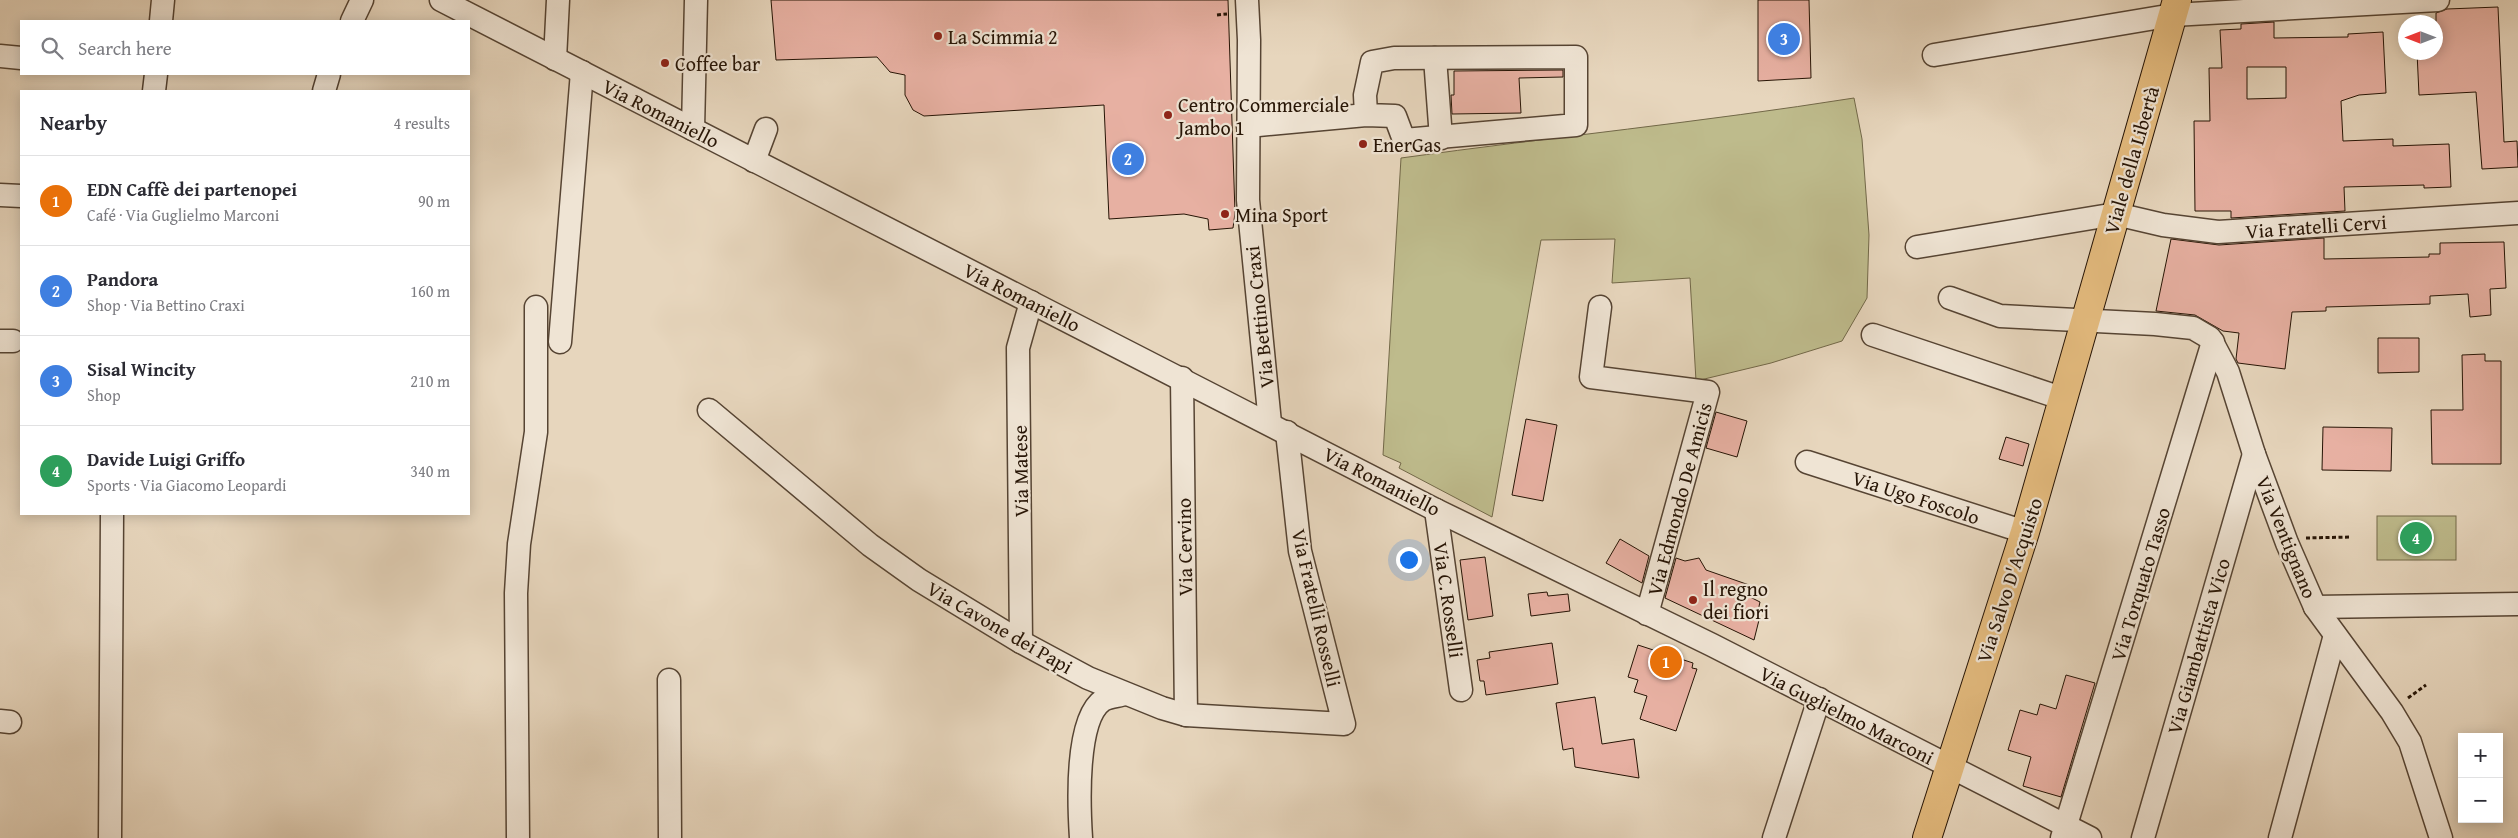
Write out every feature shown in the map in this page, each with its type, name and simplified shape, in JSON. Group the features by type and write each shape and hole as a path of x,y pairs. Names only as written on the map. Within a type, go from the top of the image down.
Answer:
{"main road":[{"name":"Viale della Libertà","path":"2086,321 2175,7"},
{"name":"Via Salvo D'Acquisto","path":"1927,838 1948,767 2025,532 2086,321"}],"street":[{"path":"161,20 163,0"},
{"path":"352,20 362,0"},
{"name":"Via Romaniello","path":"441,0 1182,378 1436,510 1604,592"},
{"path":"556,59 558,0"},
{"path":"694,130 696,0"},
{"name":"Via Bettino Craxi","path":"1247,0 1249,40 1248,200 1278,428"},
{"path":"1934,55 2175,7 2438,0"},
{"path":"0,56 20,58"},
{"path":"1248,126 1366,115 1395,116 1404,140 1576,125 1576,57 1394,58 1372,62 1365,95 1366,115"},
{"path":"1435,58 1441,138"},
{"path":"560,342 582,72"},
{"path":"154,90 156,75"},
{"path":"324,90 330,75"},
{"path":"754,161 766,129"},
{"path":"0,195 20,196"},
{"path":"1917,247 2116,214"},
{"name":"Via Fratelli Cervi","path":"2116,214 2163,225 2218,232 2518,214"},
{"path":"1950,298 2000,316 2086,321"},
{"name":"Via Matese","path":"1021,642 1018,348 1031,302"},
{"path":"518,838 516,593 519,544 536,432 536,307"},
{"name":"Via Edmondo De Amicis","path":"1600,307 1591,377 1708,392 1647,614"},
{"name":"Via Ventignano","path":"2086,321 2155,324 2193,328 2213,342 2228,372 2254,454 2287,543 2315,607 2392,712 2410,742 2441,838"},
{"path":"1873,335 2064,399"},
{"name":"Via Torquato Tasso","path":"2064,832 2213,342"},
{"name":"Via Cervino","path":"1182,378 1186,715"},
{"name":"Via Cavone dei Papi","path":"709,410 870,545 918,580 1021,642 1088,678 1125,694 1186,715 1344,724"},
{"name":"Via Fratelli Rosselli","path":"1278,428 1300,551 1344,724"},
{"name":"Via Giambattista Vico","path":"2144,838 2254,454"},
{"name":"Via Ugo Foscolo","path":"1807,462 2025,532"},
{"name":"Via C. Rosselli","path":"1436,510 1461,690"},
{"path":"110,838 112,515"},
{"name":"Via Guglielmo Marconi","path":"1604,592 1819,699 1948,767 2064,832 2090,838"},
{"path":"2315,607 2518,604"},
{"path":"2280,838 2335,635"},
{"path":"669,680 670,838"},
{"path":"1081,838 1082,748 1090,717 1103,700 1125,694"},
{"path":"1774,838 1819,699"}],"path":[{"path":"1218,15 1229,14"},
{"path":"2304,538 2351,537"},
{"path":"2408,698 2426,685"}],"shaded area":[{"path":"1854,98 1862,139 1869,235 1867,298 1842,341 1771,363 1696,381 1690,278 1612,283 1615,239 1541,240 1492,517 1399,468 1401,463 1383,455 1401,158 1741,115"},
{"path":"2377,516 2456,516 2456,560 2377,560"}],"building":[{"name":"Centro Commerciale Jambo 1","path":"771,0 1228,0 1235,213 1233,228 1209,230 1208,219 1184,214 1109,219 1104,105 924,116 913,110 905,95 905,75 890,72 877,57 776,60"},
{"path":"1758,0 1809,0 1811,78 1758,81"},
{"path":"2498,7 2504,142 2517,141 2518,167 2482,169 2476,92 2419,95 2417,60 2443,60 2443,15 2436,15 2436,13 2447,9"},
{"path":"2274,22 2274,38 2348,37 2348,34 2383,32 2386,93 2359,95 2341,101 2343,141 2393,139 2393,146 2449,144 2451,187 2424,188 2424,185 2344,187 2345,211 2231,218 2231,211 2195,211 2194,121 2210,121 2209,68 2222,68 2220,30 2241,29 2241,24","holes":["2247,67 2286,67 2286,98 2247,99"]},
{"path":"1563,70 1563,77 1519,78 1521,113 1452,114 1451,95 1454,95 1454,71"},
{"path":"2324,238 2324,259 2429,257 2429,254 2440,254 2440,243 2504,242 2506,288 2490,289 2491,315 2470,317 2468,294 2430,296 2430,304 2326,307 2326,311 2292,312 2285,369 2238,363 2236,359 2239,333 2223,331 2195,315 2156,311 2171,239 2219,245"},
{"path":"2378,338 2419,338 2419,372 2378,373"},
{"path":"2485,354 2485,361 2501,361 2501,464 2432,464 2431,410 2463,410 2462,355"},
{"path":"1716,412 1747,421 1737,457 1706,448"},
{"path":"1526,419 1557,425 1543,501 1512,495"},
{"path":"2323,427 2392,428 2391,471 2322,470"},
{"path":"2006,437 2029,444 2023,466 1999,459"},
{"path":"1620,539 1649,556 1642,583 1606,563"},
{"path":"1485,557 1493,616 1468,620 1460,560"},
{"path":"1676,558 1685,561 1699,558 1706,570 1752,586 1750,597 1760,602 1757,615 1760,616 1754,640 1665,598"},
{"path":"1547,592 1548,596 1568,594 1570,611 1531,616 1528,594"},
{"path":"1552,643 1558,684 1486,695 1484,681 1480,681 1477,660 1490,658 1489,652"},
{"path":"1638,645 1693,663 1692,668 1697,669 1676,731 1640,719 1647,696 1634,692 1638,680 1628,677"},
{"path":"2066,675 2095,683 2061,797 2023,786 2031,757 2008,750 2020,710 2037,715 2040,704 2056,709"},
{"path":"1595,697 1602,744 1634,739 1639,778 1575,767 1573,748 1563,750 1556,703"}],"place":[{"name":"La Scimmia 2","path":"938,36"},
{"name":"Sisal Wincity","path":"1784,39"},
{"name":"Coffee bar","path":"665,63"},
{"name":"Centro Commerciale Jambo 1","path":"1168,115"},
{"name":"EnerGas","path":"1363,144"},
{"name":"Pandora","path":"1128,159"},
{"name":"Mina Sport","path":"1225,214"},
{"name":"Davide Luigi Griffo","path":"2416,538"},
{"name":"Il regno dei fiori","path":"1693,600"},
{"name":"EDN Caffè dei partenopei","path":"1666,662"}]}
